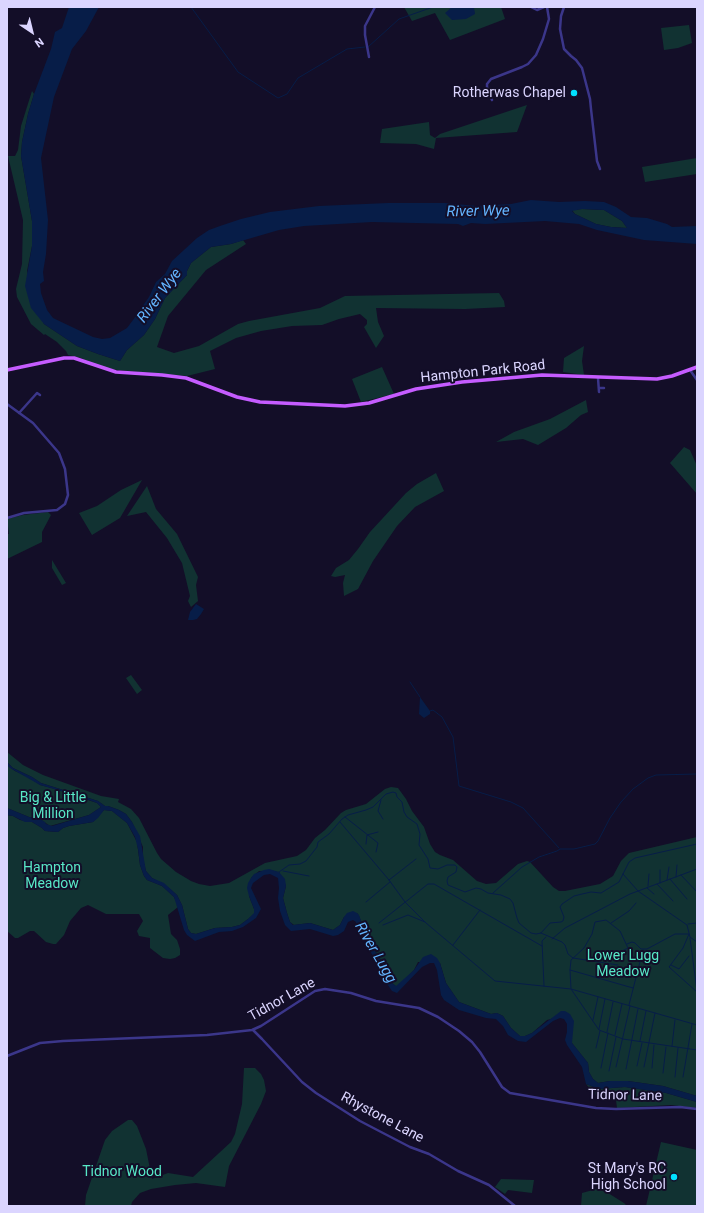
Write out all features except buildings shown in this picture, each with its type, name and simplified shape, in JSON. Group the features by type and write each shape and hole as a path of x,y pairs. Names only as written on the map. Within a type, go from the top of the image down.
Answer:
{"main road":[{"name":"Hampton Park Road","path":"7,370 64,358 74,358 116,372 186,378 248,400 273,403 353,405 378,401 416,389 470,381 542,375 657,379 672,376 697,367"}],"street":[{"path":"370,57 365,35 365,26 375,7"},
{"path":"492,100 487,87 487,84 491,79 528,64 536,55 542,41 549,19 546,7 537,10 531,7"},
{"path":"564,7 567,12"},
{"path":"564,7 561,16 560,29 564,49 582,68 590,99 594,138 600,170"},
{"path":"690,370 697,380"},
{"path":"598,378 599,392"},
{"path":"599,388 604,388"},
{"path":"19,413 37,393"},
{"path":"7,404 33,423 59,453 66,469 68,495 65,504 57,510 24,513 7,518"},
{"name":"Tidnor Lane","path":"7,1056 40,1044 63,1040 207,1035 252,1030 316,991 325,988 376,1001 419,1008 438,1017 464,1034 472,1042 502,1087 510,1093 596,1108 616,1109 680,1107 697,1109"},
{"name":"Rhystone Lane","path":"252,1030 302,1082 316,1093 360,1121 410,1147 429,1154 458,1171 489,1185 515,1206"}],"green space":[{"path":"404,7 501,7 505,19 450,40 435,13 412,21"},
{"path":"689,25 692,43 678,48 664,50 661,28"},
{"path":"32,91 34,94 22,142 21,156 32,221 32,246 27,271 44,324 77,346 120,361 127,350 144,335 155,319 165,298 187,275 187,271 191,263 211,247 231,244 243,240 246,244 206,270 168,316 157,347 174,353 199,346 238,324 320,308 345,296 499,293 504,301 505,307 465,309 376,308 378,322 384,336 376,348 364,327 367,324 367,320 360,314 322,325 292,326 261,331 236,338 210,351 215,369 187,376 105,368 81,358 68,355 57,342 45,334 44,335 31,324 17,297 16,289 22,264 23,220 8,156 15,156 18,150 21,126"},
{"path":"527,105 517,132 436,138 434,149 416,144 380,143 382,129 429,122 430,135 435,138 440,134"},
{"path":"697,158 697,174 645,182 642,167"},
{"path":"572,210 604,210 622,221 627,228 596,224 575,214"},
{"path":"584,346 582,361 584,375 563,372 564,358"},
{"path":"382,367 394,394 361,402 352,379"},
{"path":"586,400 588,412 581,415 566,428 538,445 523,439 496,442 514,432 550,419"},
{"path":"684,447 690,450 697,466 697,494 670,463"},
{"path":"436,473 444,491 415,507 397,526 373,561 358,589 344,596 343,583 345,575 335,577 331,576 336,568 349,560 370,532 406,493 417,484"},
{"path":"142,480 120,518 92,535 79,513 97,506 121,490"},
{"path":"147,486 156,509 177,534 198,577 196,585 198,601 191,607 188,601 190,596 182,563 167,538 146,512 127,516"},
{"path":"48,512 51,515 42,532 42,542 7,559 7,534 9,534 7,519 23,515"},
{"path":"52,560 66,583 62,585 52,568"},
{"path":"131,675 142,690 137,694 126,678"},
{"name":"Lower Lugg Meadow","path":"7,752 23,765 43,775 101,796 119,799 118,802 131,809 139,818 161,859 176,872 191,881 210,886 229,883 265,863 297,856 306,850 315,838 341,813 366,804 385,789 391,787 398,788 406,799 412,811 424,827 430,844 435,852 453,860 477,881 486,884 496,883 518,864 527,861 530,862 553,887 559,891 600,884 613,876 621,861 629,853 697,837 697,1096 663,1086 628,1081 598,1083 593,1079 589,1072 588,1063 572,1043 570,1014 547,1020 532,1033 525,1036 520,1036 511,1028 503,1016 497,1013 491,1014 459,1002 446,983 440,963 418,962 414,970 397,987 392,983 384,971 382,962 367,938 357,913 344,917 340,925 333,930 310,923 294,925 290,922 283,898 286,886 279,872 259,871 251,878 249,896 254,909 254,914 240,925 215,928 196,934 191,933 188,929 182,905 177,895 169,888 152,878 146,871 143,859 143,847 132,822 126,814 119,810 105,806 98,801 41,783 13,768 7,762"},
{"name":"Big & Little Million","path":"7,765 40,785 97,803 101,807 89,815 50,826 40,819 29,817 7,808"},
{"name":"Hampton Meadow","path":"104,810 112,811 127,823 137,842 140,865 144,876 147,880 162,886 174,897 176,901 178,907 168,915 171,934 177,940 180,949 180,955 175,958 163,958 150,948 150,938 139,936 137,931 143,921 139,914 106,914 88,905 81,908 70,921 64,935 56,944 46,942 34,931 30,931 18,938 15,938 7,931 7,815 13,816 20,820 32,822 45,831 58,832 69,826 93,822"},
{"name":"Tidnor Wood","path":"244,1068 255,1068 261,1074 266,1091 261,1104 229,1166 225,1187 196,1183 175,1185 151,1189 140,1193 132,1202 131,1206 85,1206 86,1195 105,1140 112,1131 128,1120 132,1120 137,1126 146,1149 152,1179 168,1173 193,1177 231,1142 235,1134 242,1104"},
{"path":"586,1084 599,1089 625,1087 666,1093 697,1102 697,1108 671,1105 617,1108 616,1100 618,1094 612,1092 598,1098"},
{"name":"St Mary's RC High School","path":"661,1142 697,1150 697,1203 695,1206 646,1206"},
{"path":"501,1179 534,1180 532,1193 508,1190 505,1194 495,1187"},
{"path":"600,1188 627,1206 581,1206 582,1193"}],"water":[{"name":"River Wye","path":"69,7 99,7 86,31 72,49 54,97 41,158 48,220 46,254 43,272 44,281 40,284 41,293 47,310 53,318 93,337 102,339 110,338 127,328 149,297 156,282 165,274 172,261 197,238 209,230 220,226 270,212 319,206 388,203 445,203 477,206 511,204 531,200 559,202 604,202 616,207 631,217 647,218 672,227 697,226 697,244 644,240 597,230 579,224 545,221 485,224 471,223 463,226 458,224 372,222 304,226 279,230 231,244 211,247 191,263 187,271 187,275 165,298 155,319 144,335 127,350 120,361 98,354 77,346 44,324 31,308 25,286 32,246 32,221 21,156 22,142 34,94 51,49 55,32 62,28","holes":["582,209 604,210 622,221 627,228 596,224 575,214 572,211"]},
{"path":"452,7 474,7 475,14 466,19 452,20 445,13"},
{"path":"196,604 204,609 197,619 188,620 190,612"},
{"path":"420,697 430,711 430,714 424,718 419,714"},
{"name":"River Lugg","path":"7,762 13,768 41,783 98,801 105,806 119,810 126,814 140,836 146,871 152,878 164,883 177,895 182,905 188,929 191,933 196,934 215,928 240,925 254,913 247,888 251,878 254,874 264,870 269,869 279,872 285,879 286,886 283,898 290,922 293,925 310,923 333,930 340,925 347,913 353,911 357,913 367,938 382,962 384,971 392,983 396,986 414,970 423,957 431,954 437,958 440,963 446,983 459,1002 491,1014 497,1013 503,1016 511,1028 520,1036 525,1036 532,1033 561,1011 565,1011 570,1014 574,1021 572,1043 588,1063 589,1072 593,1079 598,1083 628,1081 663,1086 697,1096 697,1102 666,1093 625,1087 599,1089 586,1084 582,1067 565,1040 567,1024 564,1019 560,1018 553,1021 526,1042 518,1041 508,1035 503,1026 496,1019 486,1018 459,1010 444,1000 441,995 437,970 434,963 430,963 422,967 397,993 392,991 383,978 377,963 358,930 356,922 353,920 348,922 344,931 333,936 310,929 291,931 285,925 280,911 278,898 278,878 270,874 264,875 253,883 251,888 261,909 256,918 243,927 232,931 219,932 195,941 187,935 184,930 174,897 162,886 147,880 144,876 140,865 135,837 127,823 112,811 104,810 93,822 69,826 58,832 45,831 32,822 25,822 13,816 7,815 7,808 29,817 40,819 46,824 52,826 89,815 101,807 97,803 78,796 40,785 10,768 7,765"}],"waterway":[{"path":"191,7 238,72 278,98 287,94 298,78 347,49 365,47"},
{"path":"368,47 399,19 433,7"},
{"path":"410,682 420,697"},
{"path":"430,711 433,710 442,717 453,737 459,786 511,802 523,808 559,848"},
{"path":"493,893 522,867 539,857 560,849 574,849 595,844 621,802 633,789 648,778 656,775 697,774"},
{"path":"279,872 289,865 300,864 306,861 317,847 318,842 329,834 342,819 348,815 373,807 386,794 393,792 396,793 397,797 402,802 404,812 407,817 417,824 420,834 419,845 428,859 430,868 438,869 447,865 455,865 457,867 456,872 448,877 448,885 465,892 476,888 481,889 488,893 501,895 510,899 513,903 519,923 531,933 536,934 541,933 550,923 563,921 564,917 560,907 574,896 591,892 601,893 619,882 629,862 635,858 697,844"},
{"path":"381,800 378,811 383,819"},
{"path":"345,817 378,843 376,852"},
{"path":"340,822 389,880 405,902 426,923 495,981 571,989 599,1030 623,1039 697,1050"},
{"path":"366,844 367,835 378,832"},
{"path":"389,880 416,859"},
{"path":"676,877 677,865"},
{"path":"667,880 669,867"},
{"path":"552,939 565,928 630,894 697,869"},
{"path":"660,870 660,883"},
{"path":"283,871 309,876"},
{"path":"623,874 638,891 687,925 690,937 697,942"},
{"path":"648,886 649,874"},
{"path":"681,875 697,892"},
{"path":"670,879 687,899"},
{"path":"366,902 390,882"},
{"path":"379,923 428,884 434,884 542,946"},
{"path":"657,884 673,901"},
{"path":"647,888 654,894"},
{"path":"611,923 629,911 636,903"},
{"path":"453,945 480,910"},
{"path":"383,925 408,915 425,922"},
{"path":"594,961 616,954 628,948 620,931 606,920 595,922 592,934 584,948 571,960 571,989 697,1025"},
{"path":"688,924 697,923"},
{"path":"541,933 562,942 565,945 568,954 573,958 618,965"},
{"path":"627,944 632,942 641,949 647,949 675,934 689,934 683,948 669,967 697,992"},
{"path":"544,986 542,941 546,937"},
{"path":"690,938 697,991"},
{"path":"629,1005 643,950"},
{"path":"671,965 679,969 689,956"},
{"path":"570,970 633,988"},
{"path":"593,1020 598,997"},
{"path":"599,1029 605,999"},
{"path":"607,1032 613,1002"},
{"path":"615,1035 622,1004"},
{"path":"616,1067 630,1006"},
{"path":"626,1069 638,1009"},
{"path":"640,1041 646,1011"},
{"path":"644,1067 655,1013"},
{"path":"672,1046 675,1020"},
{"path":"683,1077 692,1024"},
{"path":"596,1048 600,1031"},
{"path":"601,1068 608,1033"},
{"path":"609,1071 616,1037"},
{"path":"637,1066 642,1043"},
{"path":"652,1068 654,1045"},
{"path":"663,1073 666,1047"},
{"path":"675,1077 678,1048"}],"place":[{"name":"Rotherwas Chapel","path":"574,93"},
{"name":"St Mary's RC High School","path":"674,1177"}]}
